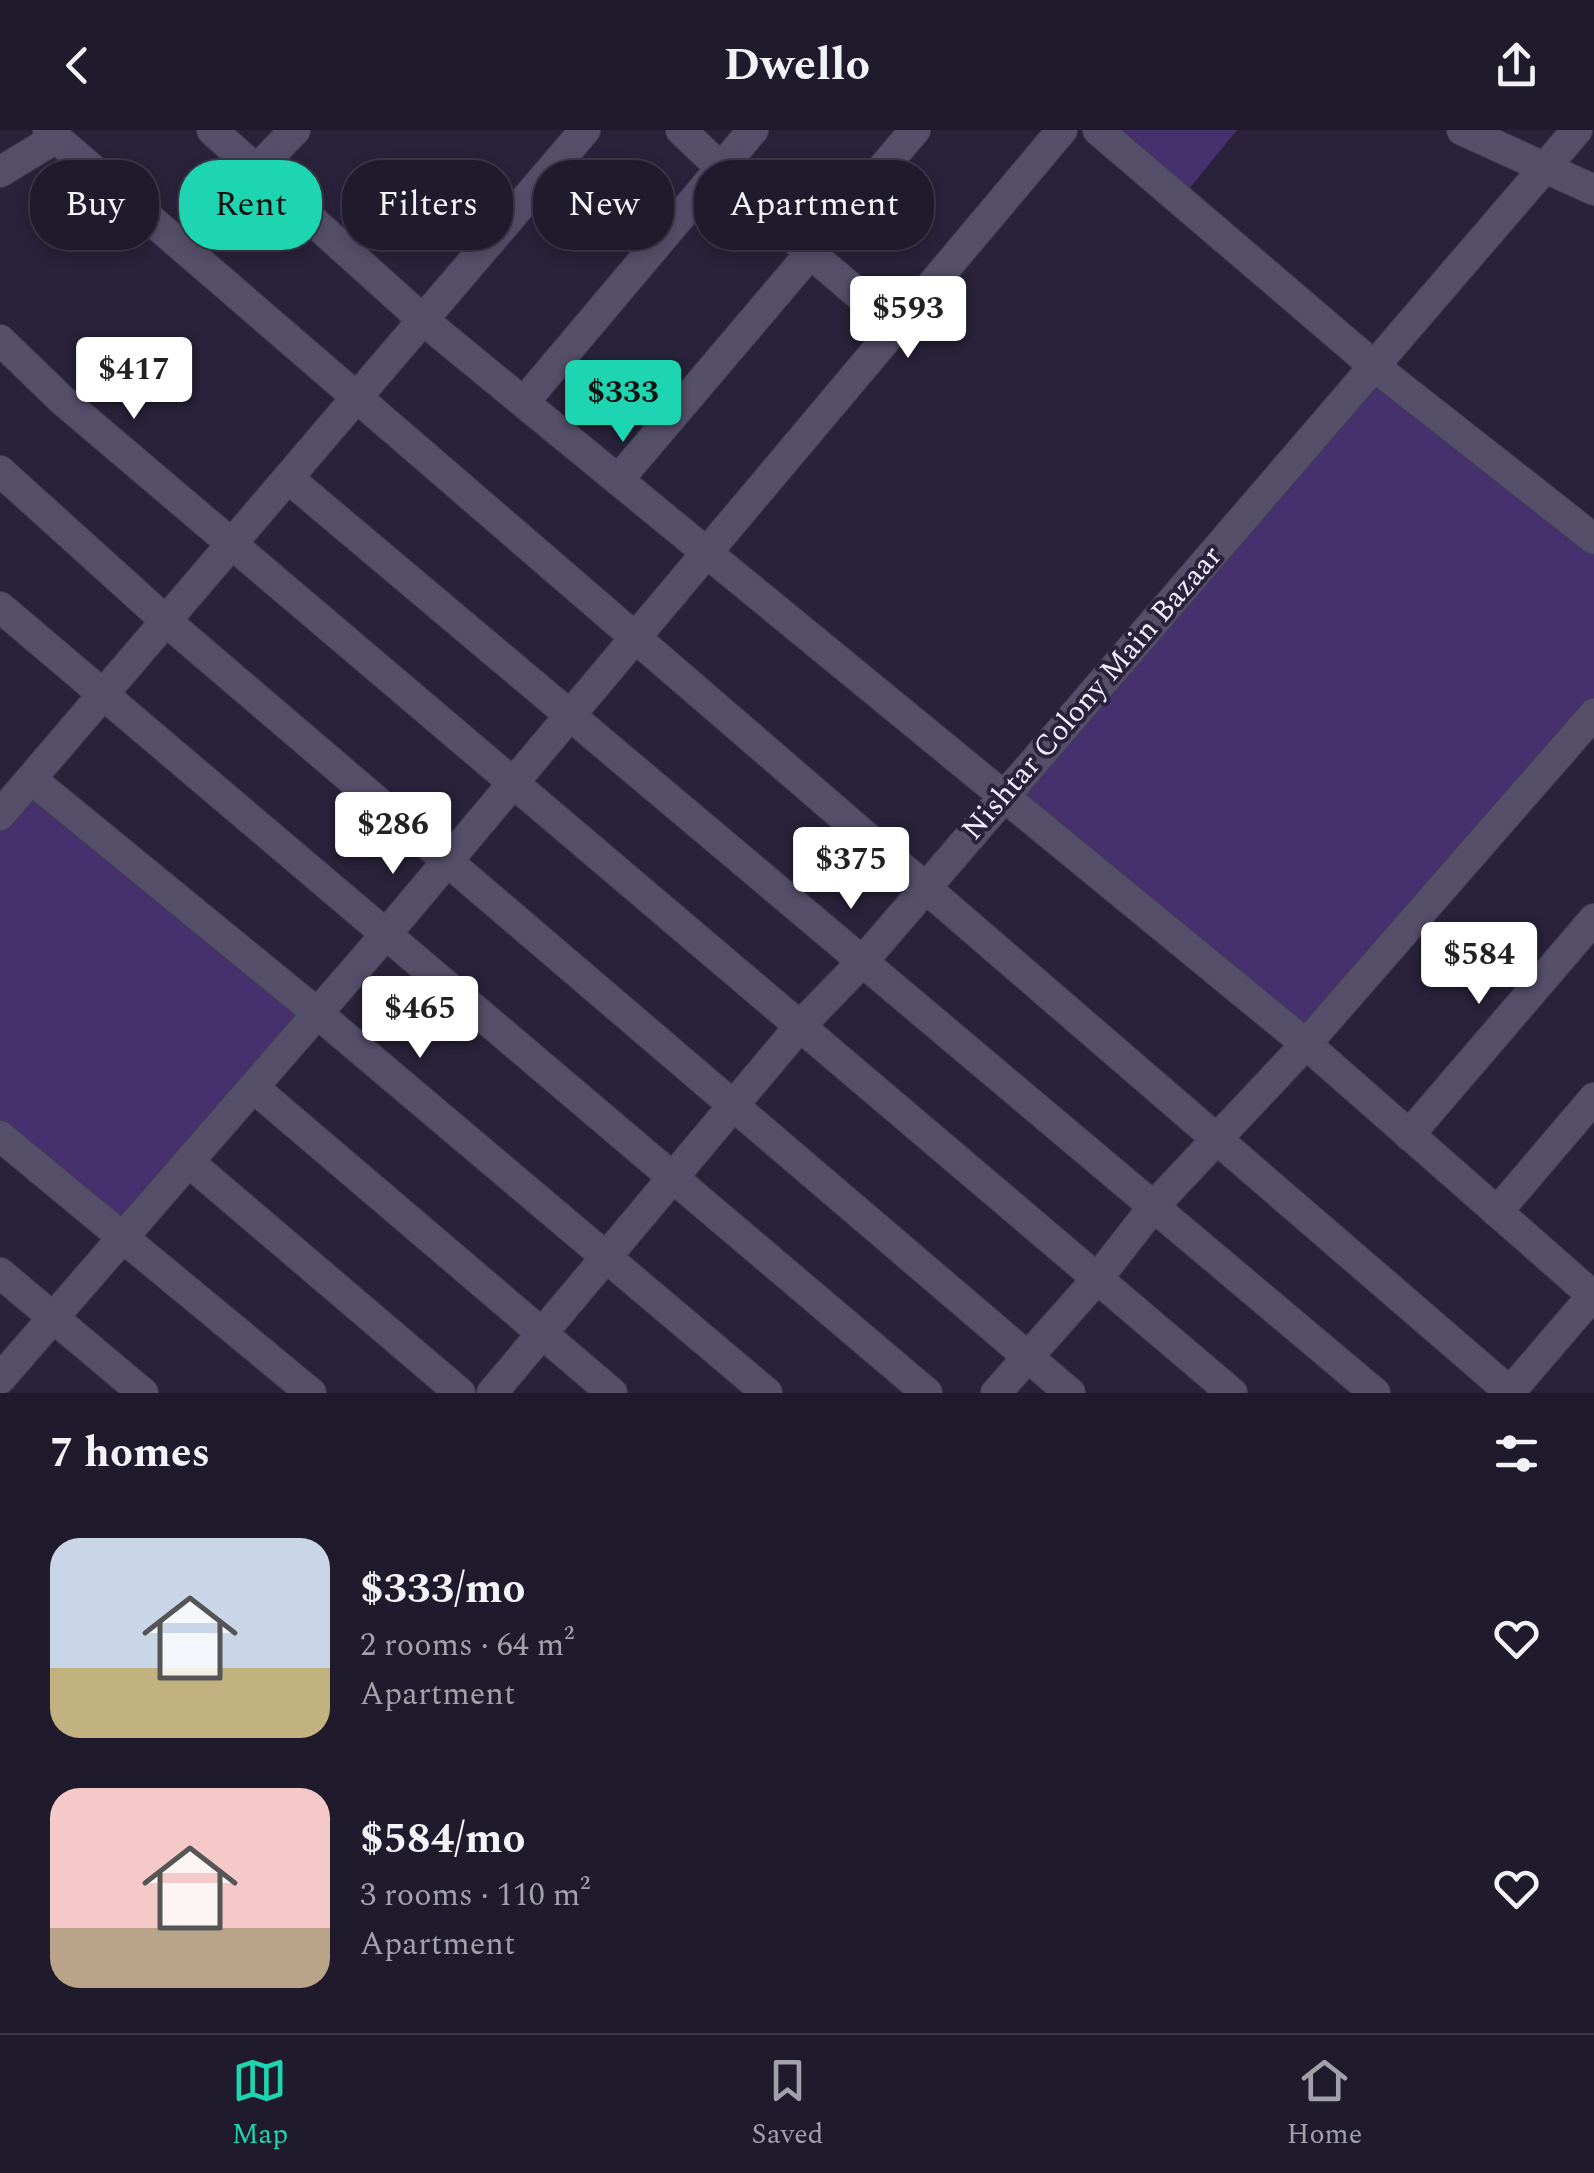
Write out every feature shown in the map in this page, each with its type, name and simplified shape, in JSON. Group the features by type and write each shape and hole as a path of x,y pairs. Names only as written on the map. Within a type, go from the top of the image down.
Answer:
{"street":[{"path":"212,130 245,160"},
{"path":"266,160 295,130"},
{"path":"0,815 585,130"},
{"path":"681,130 715,160"},
{"path":"727,160 753,130"},
{"path":"618,480 915,130"},
{"path":"0,1379 190,1164 1062,130"},
{"path":"1098,130 1374,366 1594,539"},
{"path":"1462,130 1594,190"},
{"name":"Nishtar Colony Main Bazaar","path":"492,1393 800,1026 925,889 1577,130"},
{"path":"0,172 52,134 183,245 355,400 1510,1392 1593,1294 1306,1044 423,320 322,229"},
{"path":"524,402 694,199"},
{"path":"807,250 897,327"},
{"path":"0,340 61,399 1232,1393"},
{"path":"0,471 166,621 1070,1393"},
{"path":"288,478 1375,1393"},
{"path":"0,606 926,1393"},
{"path":"996,1393 1098,1279 1154,1206 1306,1044 1594,714"},
{"path":"31,779 318,1013 767,1393"},
{"path":"1410,1135 1594,919"},
{"path":"254,1088 612,1393"},
{"path":"1497,1212 1594,1098"},
{"path":"0,1136 311,1393"},
{"path":"190,1164 460,1393"},
{"path":"0,1272 142,1393"}],"shaded area":[{"path":"1098,130 1237,130 1180,200"},
{"path":"1374,366 1594,539 1594,714 1306,1044 1003,796"},
{"path":"31,779 317,1013 123,1239 0,1136 0,815"}]}
